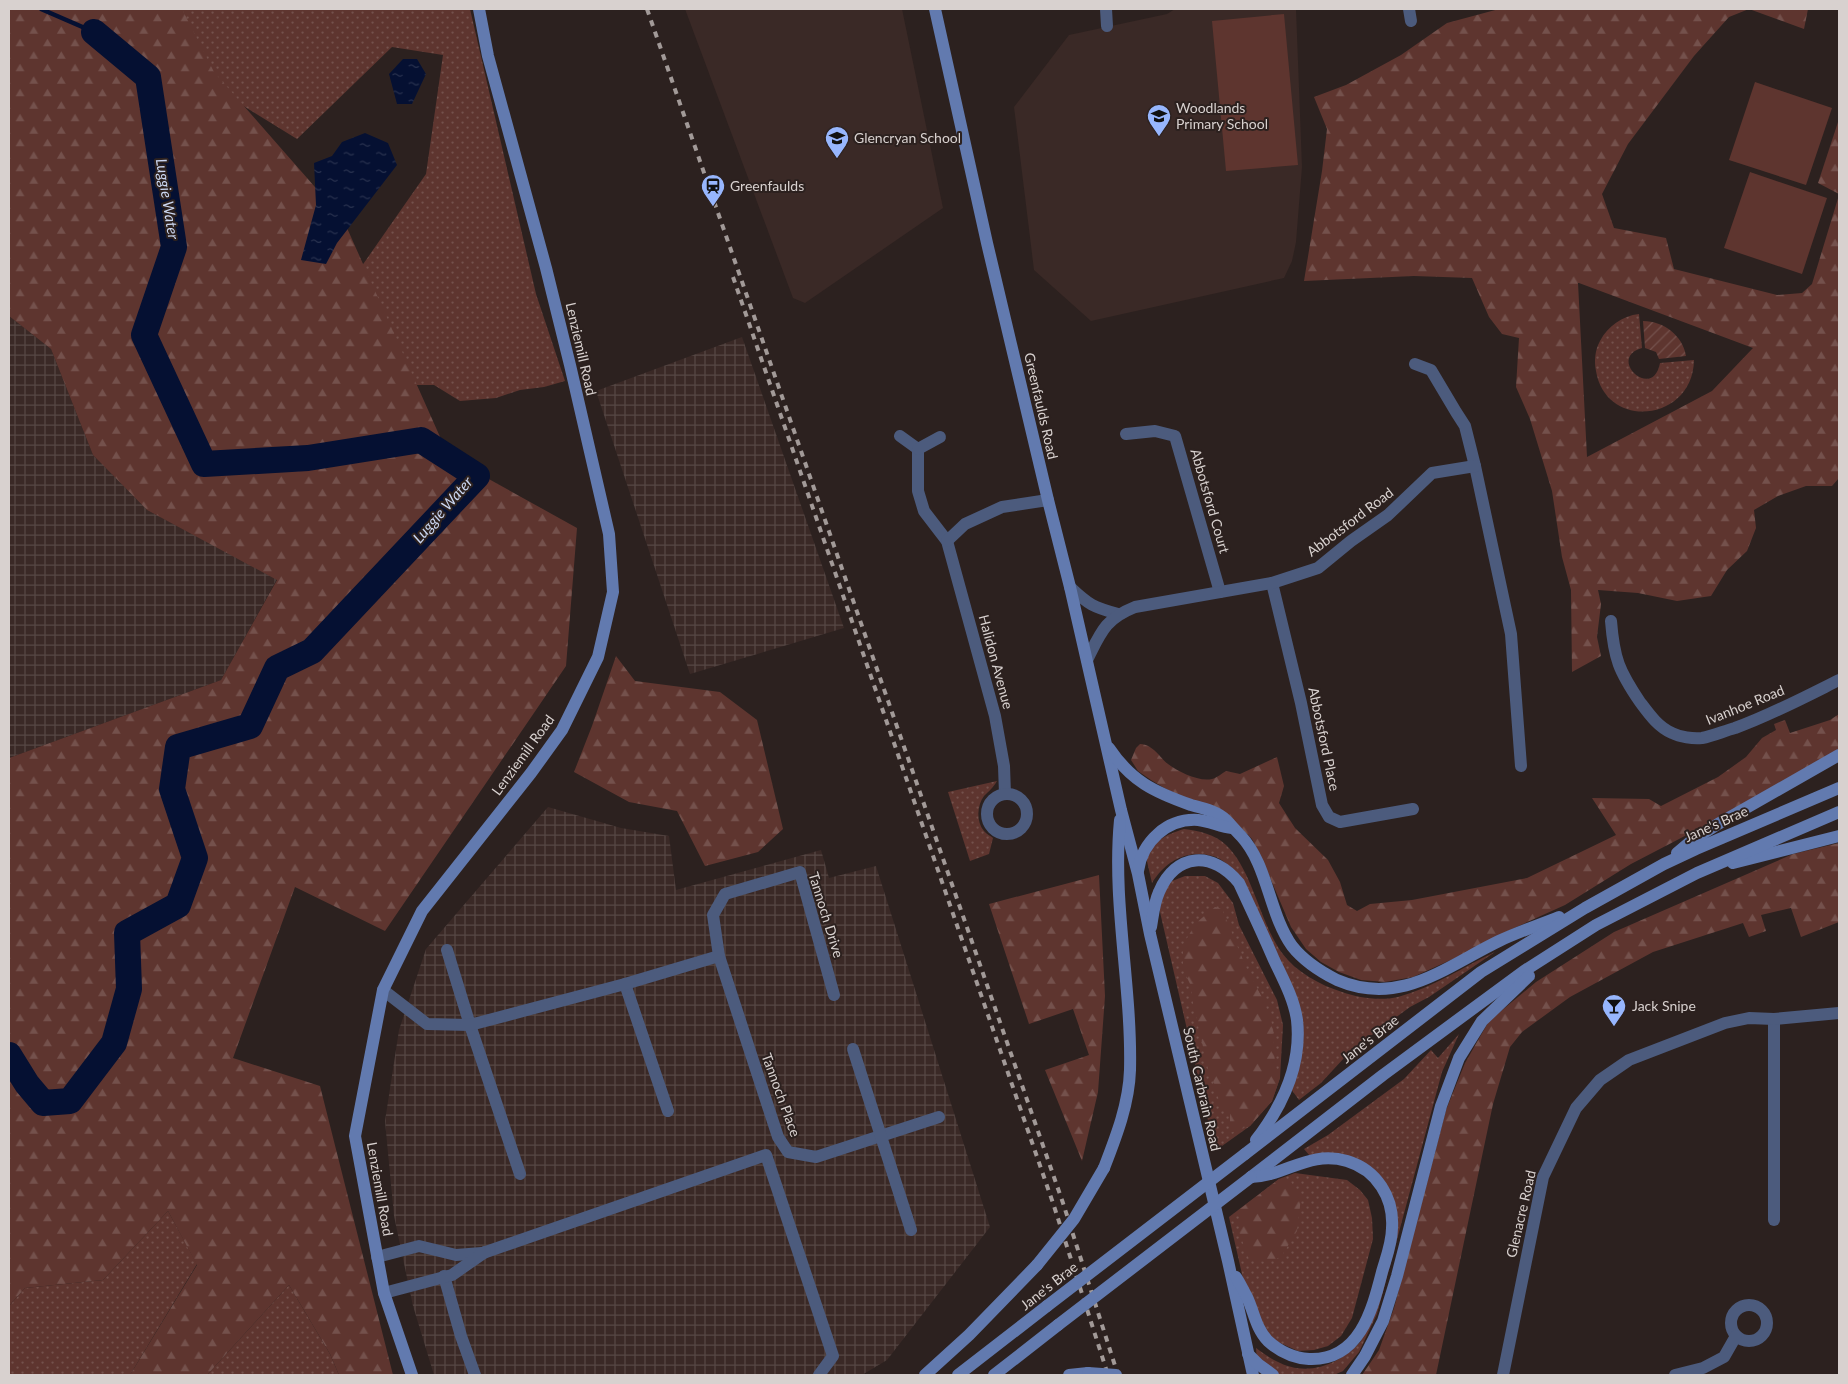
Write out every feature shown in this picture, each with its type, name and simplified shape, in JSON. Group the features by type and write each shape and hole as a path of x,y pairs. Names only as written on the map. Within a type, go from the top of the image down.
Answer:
{"main road":[{"name":"Lenziemill Road","path":"412,1375 384,1293 355,1136 383,990 422,911 526,779 562,730 598,657 613,592 609,534 570,364 546,268 488,56 479,9"},
{"name":"Greenfaulds Road","path":"934,9 1121,810"},
{"path":"1106,743 1126,770 1137,780 1162,794 1216,813 1226,820 1248,846 1283,930 1293,946 1324,972 1362,989 1379,990 1411,985 1432,977 1521,931 1584,908"},
{"path":"1664,864 1690,842 1718,824 1839,756"},
{"name":"Jane's Brae","path":"958,1375 1482,972 1584,908 1664,864 1742,828 1839,788"},
{"path":"925,1375 969,1335 1038,1265 1074,1219 1104,1168 1118,1131 1126,1101 1130,1070 1118,873 1118,837 1121,810"},
{"name":"South Carbrain Road","path":"1121,810 1138,874 1150,934 1228,1261 1252,1375"},
{"path":"994,1375 1422,1046 1524,971 1596,925 1697,873 1839,812"},
{"path":"1138,874 1139,861 1143,851 1154,838 1171,826 1190,820 1201,820 1220,827 1232,828"},
{"path":"1697,873 1839,836"},
{"path":"1150,934 1158,893 1174,870 1185,863 1198,860 1221,866 1239,883 1290,994 1297,1019 1298,1042 1294,1069 1287,1090 1274,1114 1245,1154"},
{"path":"1351,1373 1365,1356 1383,1321 1397,1276 1441,1106 1459,1058 1482,1021 1558,949"},
{"path":"1228,1261 1247,1298 1262,1334 1278,1349 1289,1355 1301,1358 1327,1357 1340,1352 1352,1344 1360,1332 1376,1297 1392,1228 1389,1200 1377,1180 1356,1165 1346,1161 1326,1158 1310,1160 1265,1176 1251,1177"},
{"path":"1248,1354 1273,1375"},
{"path":"1069,1375 1088,1373 1116,1375"}],"street":[{"path":"1106,9 1106,26"},
{"path":"1415,364 1431,370 1465,426 1511,634 1521,766"},
{"name":"Abbotsford Court","path":"1126,434 1155,431 1175,436 1220,592"},
{"path":"900,436 918,449 940,437"},
{"name":"Halidon Avenue","path":"918,449 918,491 924,511 947,540 995,716 1004,766 1005,794"},
{"name":"Abbotsford Road","path":"1118,614 1135,607 1272,583 1318,568 1351,541 1388,516 1432,473 1475,466"},
{"path":"947,540 965,524 1002,507 1048,500"},
{"name":"Abbotsford Place","path":"1272,583 1301,703 1322,805 1329,816 1340,822 1413,809"},
{"path":"1070,586 1094,607 1118,614 1108,624 1087,660"},
{"name":"Ivanhoe Road","path":"1611,621 1613,642 1621,673 1658,726 1672,734 1701,738 1715,735 1767,716 1839,680"},
{"name":"Tannoch Drive","path":"719,956 712,915 724,894 800,872 834,995"},
{"path":"447,950 520,1174"},
{"path":"383,990 426,1024 470,1025 625,984 719,956"},
{"name":"Tannoch Place","path":"719,956 778,1137 788,1152 816,1157 939,1117"},
{"path":"625,984 668,1111"},
{"name":"Glenacre Road","path":"1503,1375 1543,1177 1576,1108 1600,1080 1629,1060 1725,1023 1749,1018 1774,1019 1839,1013"},
{"path":"1774,1019 1774,1220"},
{"path":"853,1049 911,1230"},
{"path":"377,1257 419,1246 456,1255 483,1252 766,1155 833,1356 819,1375"},
{"path":"384,1293 452,1275 485,1252 483,1252"},
{"path":"444,1276 460,1336 476,1375"},
{"path":"1675,1375 1703,1368 1724,1357 1736,1336"}],"shaded area":[{"name":"Glencryan School","path":"685,9 902,9 943,208 805,303 793,298"},
{"name":"Woodlands Primary School","path":"1175,9 1296,9 1302,167 1296,242 1292,261 1284,278 1091,321 1034,270 1014,107 1069,35 1167,14"},
{"path":"9,316 51,349 93,455 147,510 277,579 221,680 9,758"},
{"path":"742,337 844,628 690,674 596,391"},
{"path":"548,807 621,828 669,836 676,890 821,850 829,878 876,866 990,1227 887,1360 862,1375 434,1375 413,1306 394,1216 385,1121 399,1030 426,949"}],"green space":[{"path":"9,9 182,9 214,72 343,219 449,457 577,528 566,666 385,931 295,887 233,1058 320,1086 393,1375 339,1375 330,1354 289,1285 207,1375 130,1375 197,1265 168,1211 103,1280 25,1288 9,1306 9,758 221,680 277,580 147,510 93,455 51,349 9,316"},
{"path":"77,9 470,9 536,294 565,381 544,387 520,390 496,398 460,401 434,385 391,385 343,293 426,174 443,55 392,47 297,139 140,42"},
{"path":"1499,9 1749,9 1729,17 1694,56 1628,144 1602,194 1614,228 1666,238 1674,269 1777,295 1802,293 1812,284 1839,195 1839,478 1832,486 1806,486 1778,496 1754,510 1756,528 1747,551 1727,570 1711,596 1677,601 1638,593 1598,590 1601,604 1597,637 1601,656 1572,672 1571,590 1562,557 1552,491 1530,419 1516,387 1519,338 1502,334 1489,317 1472,278 1414,276 1304,281 1327,129 1314,97 1346,85 1401,55 1447,23","holes":["1578,283 1753,348 1712,391 1587,457"]},
{"path":"1749,9 1808,9 1804,29"},
{"path":"1284,14 1298,165 1226,171 1212,21"},
{"path":"1755,82 1832,108 1806,185 1729,160"},
{"path":"1839,119 1839,194 1818,183"},
{"path":"1750,172 1827,198 1802,274 1724,248"},
{"path":"1639,314 1642,348 1632,353 1629,360 1630,367 1635,374 1649,379 1656,374 1660,363 1694,360 1690,381 1680,396 1665,407 1648,411 1631,410 1615,403 1603,390 1595,367 1597,348 1607,331 1621,319"},
{"path":"1643,321 1658,324 1671,331 1681,342 1686,356 1659,359 1656,352 1645,348"},
{"path":"616,656 635,681 720,692 757,720 783,829 758,852 705,866 677,811 629,802 574,772"},
{"path":"1839,714 1839,751 1631,864 1565,905 1413,977 1385,982 1361,980 1339,972 1321,962 1306,949 1291,927 1252,839 1235,822 1151,780 1138,771 1131,760 1136,748 1140,744 1145,745 1153,749 1168,764 1178,770 1189,776 1207,780 1226,771 1240,774 1277,757 1284,786 1279,803 1295,828 1328,860 1340,882 1347,905 1357,911 1370,904 1412,900 1527,878 1616,835 1592,798 1649,799 1661,806 1718,777 1746,757 1762,738 1776,730 1774,724 1785,720 1790,733 1830,720"},
{"path":"997,781 984,796 979,809 981,827 993,838 989,854 970,861 948,792"},
{"path":"1184,829 1212,836 1226,845 1243,868 1274,941 1282,953 1301,972 1317,982 1334,989 1355,996 1370,998 1398,997 1435,983 1495,952 1429,997 1410,1007 1365,1040 1345,1057 1321,1083 1299,1100 1291,1089 1303,1038 1232,868 1216,857 1197,854 1188,855 1171,862 1152,883 1146,857 1162,839"},
{"path":"1839,843 1839,922 1801,937 1791,908 1761,915 1766,931 1749,937 1743,923 1653,952 1570,997 1522,1032 1510,1047 1493,1104 1436,1375 1362,1375 1379,1350 1394,1308 1446,1110 1465,1063 1489,1021 1536,982 1614,932 1793,854"},
{"path":"1099,875 1105,996 1098,1092 1082,1161 1045,1070 1089,1055 1073,1009 1029,1024 989,904"},
{"path":"1185,876 1205,876 1218,883 1233,903 1239,925 1277,1000 1283,1025 1280,1078 1272,1101 1250,1126 1215,1151 1160,912 1160,899 1167,883"},
{"path":"1215,907 1222,909 1246,967 1264,1001 1273,1027 1275,1064 1280,1078 1272,1101 1250,1126 1230,1133 1230,1113 1220,1104 1209,1073 1191,986 1183,969 1183,945 1196,923"},
{"path":"1459,1034 1442,1072 1377,1314 1359,1352 1343,1371 1334,1375 1276,1375 1257,1361 1256,1348 1288,1366 1311,1368 1322,1366 1343,1357 1361,1341 1393,1219 1369,1172 1310,1156 1304,1149 1328,1135 1404,1079 1431,1050 1438,1058"},
{"path":"1295,1173 1347,1180 1360,1190 1368,1200 1372,1218 1373,1239 1352,1318 1341,1336 1328,1346 1314,1350 1298,1351 1269,1338 1247,1296 1229,1217 1279,1179"},
{"path":"1279,1179 1291,1182 1301,1198 1297,1231 1281,1257 1267,1262 1249,1259 1239,1232 1240,1209"},
{"path":"168,1211 197,1264 130,1375 9,1375 9,1306 25,1288 103,1280"},
{"path":"289,1285 330,1354 339,1375 207,1375"}],"water":[{"path":"403,59 417,59 426,74 412,104 397,104 389,74"},
{"path":"365,133 388,143 397,165 337,243 326,264 301,260 316,205 314,163 332,156 342,142"}],"waterway":[{"name":"Luggie Water","path":"41,9 94,32"},
{"name":"Luggie Water","path":"9,1055 27,1084 43,1103 70,1101 114,1043 129,989 127,933 178,905 195,858 172,789 178,747 250,726 277,668 312,651 477,476 421,440 308,458 204,464 144,335 174,247 148,77 94,32"}],"railway":[{"path":"647,9 1063,1203 1118,1375"},
{"path":"733,277 1054,1206 1108,1375"}],"place":[{"name":"Woodlands Primary School","path":"1159,137"},
{"name":"Glencryan School","path":"837,159"},
{"name":"Greenfaulds","path":"713,207"},
{"name":"Jack Snipe","path":"1614,1027"}]}
